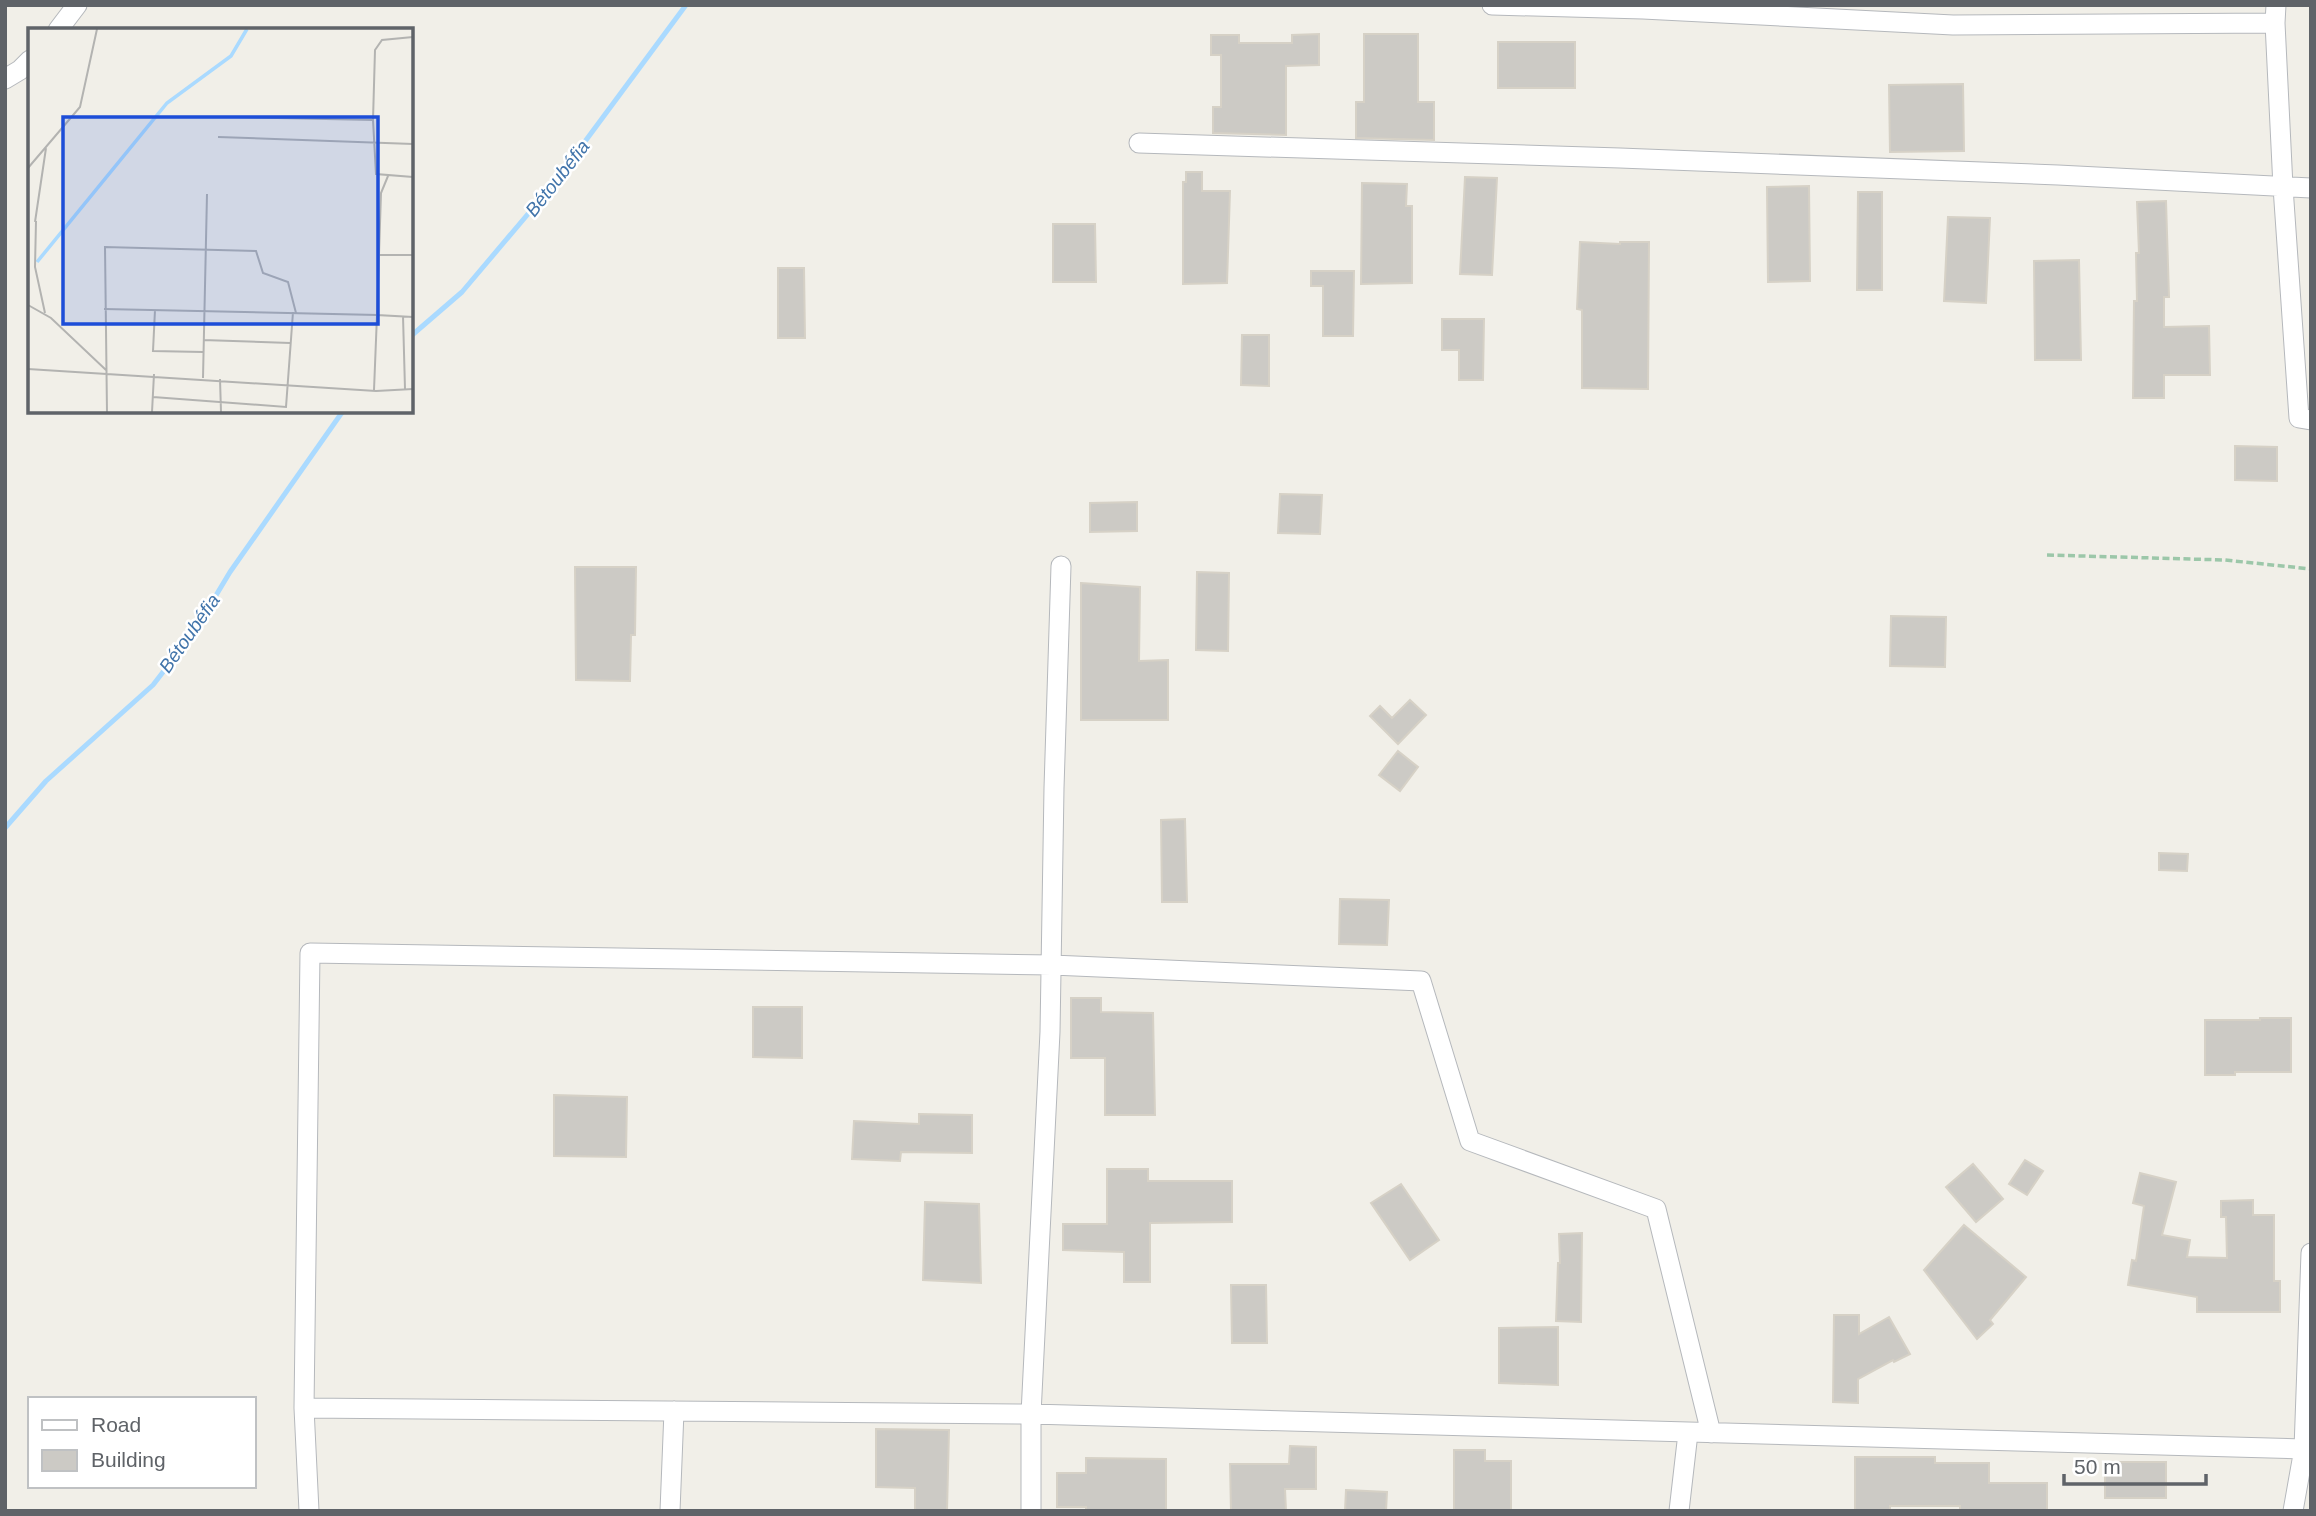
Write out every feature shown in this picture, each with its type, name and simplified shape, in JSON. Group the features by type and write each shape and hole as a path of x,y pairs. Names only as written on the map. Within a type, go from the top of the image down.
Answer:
{"street":[{"path":"60,28 77,5"},
{"path":"1492,5 1643,9 1954,25 2276,14 2283,187 2300,418 2311,420"},
{"path":"5,79 28,62"},
{"path":"1139,142 2058,175 2311,188"},
{"path":"1031,1511 1031,1415 1052,965 1061,566"},
{"path":"309,1511 304,1408 310,953 1052,965 1421,981 1470,1141 1656,1209 1711,1433"},
{"path":"2293,1511 2307,1450 2311,1253"},
{"path":"304,1408 1031,1415 2307,1450"},
{"path":"670,1511 674,1411"},
{"path":"1679,1511 1688,1433"}],"path":[{"path":"2047,555 2225,560 2311,569"}],"building":[{"path":"1319,34 1319,65 1286,66 1286,135 1213,133 1213,107 1221,107 1221,55 1211,55 1211,35 1239,35 1239,43 1292,43 1292,35"},
{"path":"1364,34 1418,34 1418,102 1434,102 1434,140 1356,138 1356,102 1364,102"},
{"path":"1498,42 1575,42 1575,88 1498,88"},
{"path":"1963,84 1964,151 1890,152 1889,85"},
{"path":"1186,172 1202,172 1202,191 1230,191 1227,283 1183,284 1183,182 1186,182"},
{"path":"1465,177 1497,178 1492,275 1460,274"},
{"path":"1362,183 1407,184 1406,206 1412,206 1412,283 1361,284"},
{"path":"1809,186 1810,281 1768,282 1767,187"},
{"path":"1858,192 1882,192 1882,290 1857,290"},
{"path":"2166,201 2169,297 2164,297 2164,327 2209,326 2210,375 2164,375 2164,398 2133,398 2134,301 2137,301 2136,253 2139,253 2137,202"},
{"path":"1948,217 1990,218 1986,303 1944,301"},
{"path":"1053,224 1095,224 1096,282 1053,282"},
{"path":"1580,242 1649,242 1648,389 1582,388 1582,310 1577,309"},
{"path":"2079,260 2081,360 2035,360 2034,261"},
{"path":"778,268 804,268 805,338 778,338"},
{"path":"1311,271 1354,271 1353,336 1323,336 1323,286 1311,286"},
{"path":"1442,319 1484,319 1483,380 1459,380 1459,350 1442,350"},
{"path":"1242,335 1269,335 1269,386 1241,385"},
{"path":"2235,446 2277,447 2277,481 2235,480"},
{"path":"1280,494 1322,495 1320,534 1278,533"},
{"path":"1137,502 1137,531 1090,532 1090,503"},
{"path":"575,567 636,567 635,635 631,635 630,681 576,680"},
{"path":"1197,572 1229,573 1228,651 1196,650"},
{"path":"1081,583 1140,587 1139,661 1168,660 1168,720 1081,720"},
{"path":"1891,616 1946,617 1945,667 1890,666"},
{"path":"1410,700 1426,715 1398,744 1370,716 1380,706 1392,718"},
{"path":"1398,751 1418,767 1400,791 1379,775"},
{"path":"1185,819 1187,902 1162,902 1161,820"},
{"path":"2159,853 2188,854 2187,871 2159,870"},
{"path":"1340,899 1389,900 1387,945 1339,944"},
{"path":"1071,998 1101,998 1101,1012 1153,1013 1155,1115 1105,1115 1105,1058 1071,1058"},
{"path":"753,1007 802,1007 802,1058 753,1057"},
{"path":"2291,1018 2291,1072 2205,1075 2205,1020"},
{"path":"554,1095 627,1097 626,1157 554,1156"},
{"path":"919,1114 972,1115 972,1153 901,1152 900,1161 852,1159 854,1121 919,1124"},
{"path":"2025,1160 2043,1171 2027,1195 2009,1184"},
{"path":"1973,1164 2003,1199 1976,1222 1946,1187"},
{"path":"1107,1169 1148,1169 1148,1181 1232,1181 1232,1222 1150,1223 1150,1282 1124,1282 1124,1252 1063,1250 1063,1224 1107,1224"},
{"path":"2140,1173 2176,1182 2162,1235 2190,1240 2187,1257 2227,1258 2226,1217 2221,1217 2221,1201 2253,1200 2253,1215 2274,1215 2274,1281 2280,1281 2280,1312 2197,1312 2197,1297 2128,1285 2132,1260 2136,1261 2144,1206 2133,1203"},
{"path":"1401,1184 1439,1240 1410,1260 1371,1203"},
{"path":"925,1202 979,1204 981,1283 923,1280"},
{"path":"1964,1225 2026,1277 1990,1320 1993,1324 1977,1339 1924,1270"},
{"path":"1582,1233 1581,1322 1556,1321 1559,1234"},
{"path":"1231,1285 1266,1285 1267,1343 1232,1343"},
{"path":"1834,1315 1859,1315 1859,1334 1889,1317 1910,1354 1858,1379 1858,1403 1833,1402"},
{"path":"1558,1327 1558,1385 1499,1383 1499,1328"},
{"path":"876,1429 949,1430 947,1511 915,1511 915,1488 876,1487"},
{"path":"1290,1446 1316,1447 1316,1489 1285,1489 1286,1511 1231,1511 1230,1464 1289,1464"},
{"path":"1454,1450 1485,1450 1485,1461 1511,1461 1511,1511 1454,1511"},
{"path":"1855,1457 1935,1457 1935,1463 1989,1463 1989,1483 2047,1483 2047,1511 1960,1511 1960,1506 1890,1506 1890,1511 1855,1511"},
{"path":"1086,1458 1166,1459 1166,1511 1086,1511 1086,1507 1057,1507 1057,1473 1086,1473"},
{"path":"2105,1462 2166,1462 2166,1498 2105,1498"},
{"path":"1346,1490 1387,1492 1386,1511 1345,1511"}],"waterway":[{"name":"Bétoubéfia","path":"413,334 462,292 555,182 686,5"},
{"name":"Bétoubéfia","path":"5,828 46,781 153,685 194,632 230,572 342,413"}]}
